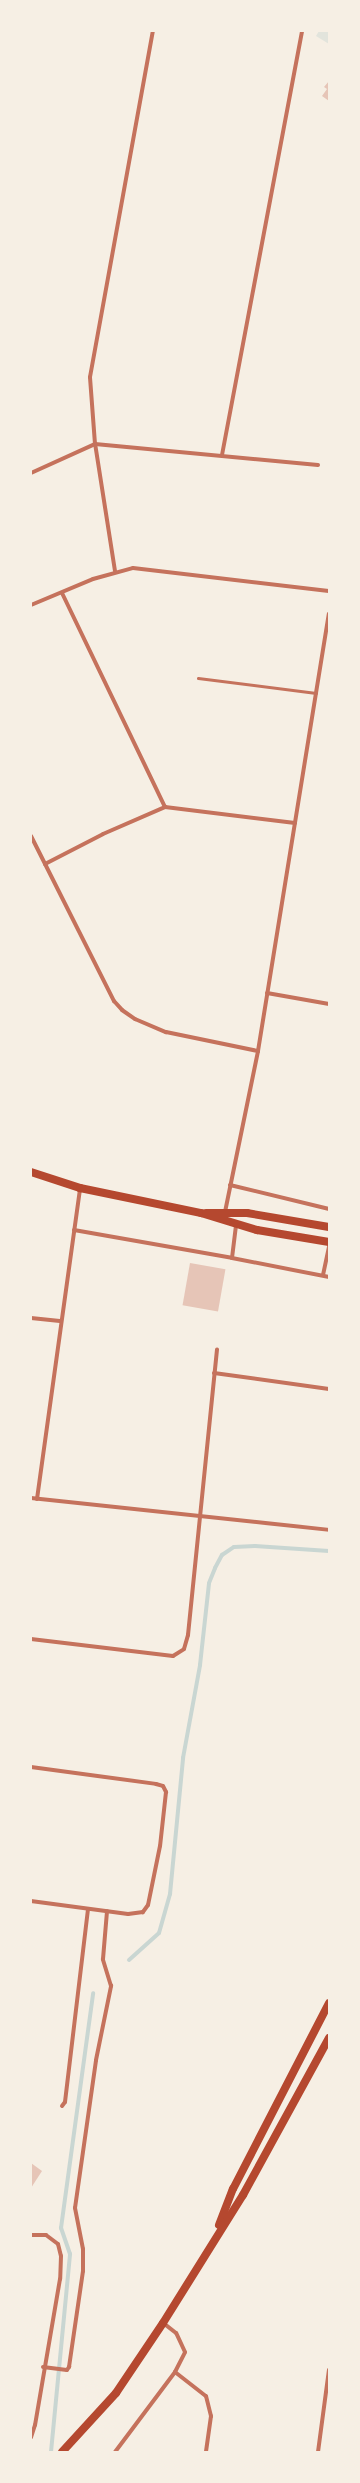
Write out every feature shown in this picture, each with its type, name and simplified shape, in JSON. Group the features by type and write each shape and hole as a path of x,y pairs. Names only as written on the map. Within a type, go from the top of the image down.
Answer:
{"main road":[{"path":"31,1172 80,1188 201,1213 236,1224 329,1242"},
{"path":"201,1213 225,1212 262,1215 329,1227"},
{"path":"213,2240 233,2189 329,2003"},
{"path":"62,2452 116,2393 163,2323 254,2175 329,2038"}],"street":[{"path":"115,571 95,444 90,376 153,31"},
{"path":"222,455 302,31"},
{"path":"31,473 95,444 318,465"},
{"path":"31,605 115,571 133,568 329,591"},
{"path":"62,593 165,807"},
{"path":"225,1212 258,1051 329,614"},
{"path":"45,864 103,834 165,807 295,823"},
{"path":"31,836 114,1001 122,1010 134,1019 166,1032 258,1051"},
{"path":"268,993 329,1004"},
{"path":"230,1185 329,1209"},
{"path":"37,1499 60,1322 80,1188"},
{"path":"232,1258 236,1224"},
{"path":"74,1230 329,1277"},
{"path":"323,1276 329,1246"},
{"path":"31,1318 60,1322"},
{"path":"31,1639 164,1655 179,1654 184,1649 188,1635 217,1349"},
{"path":"214,1373 329,1389"},
{"path":"31,1498 200,1518 329,1530"},
{"path":"31,1767 163,1786 166,1792 160,1846 146,1909 136,1914 31,1901"},
{"path":"62,2106 65,2102 88,1909"},
{"path":"46,2367 65,2369 69,2367 83,2271 83,2249 75,2208 96,2060 111,1986 103,1963 107,1911"},
{"path":"31,2235 46,2235 58,2244 61,2256 60,2279 46,2367 35,2425 31,2438"},
{"path":"115,2452 175,2372 185,2352 176,2333 163,2323"},
{"path":"318,2452 329,2370"},
{"path":"175,2372 206,2396 211,2416 206,2452"},
{"path":"324,2413 329,2414"}],"lane":[{"path":"198,678 316,693"}],"shaded area":[{"path":"319,31 329,31 329,44 316,36"}],"building":[{"path":"329,81 329,101 322,96 327,89 324,87"},
{"path":"190,1263 225,1269 218,1312 183,1305"},
{"path":"31,2163 42,2171 31,2188"}],"waterway":[{"path":"129,1960 159,1933 170,1894 183,1758 200,1665 209,1583 215,1568 222,1555 234,1547 255,1546 329,1551"},
{"path":"51,2452 70,2254 61,2228 93,1993"}]}
